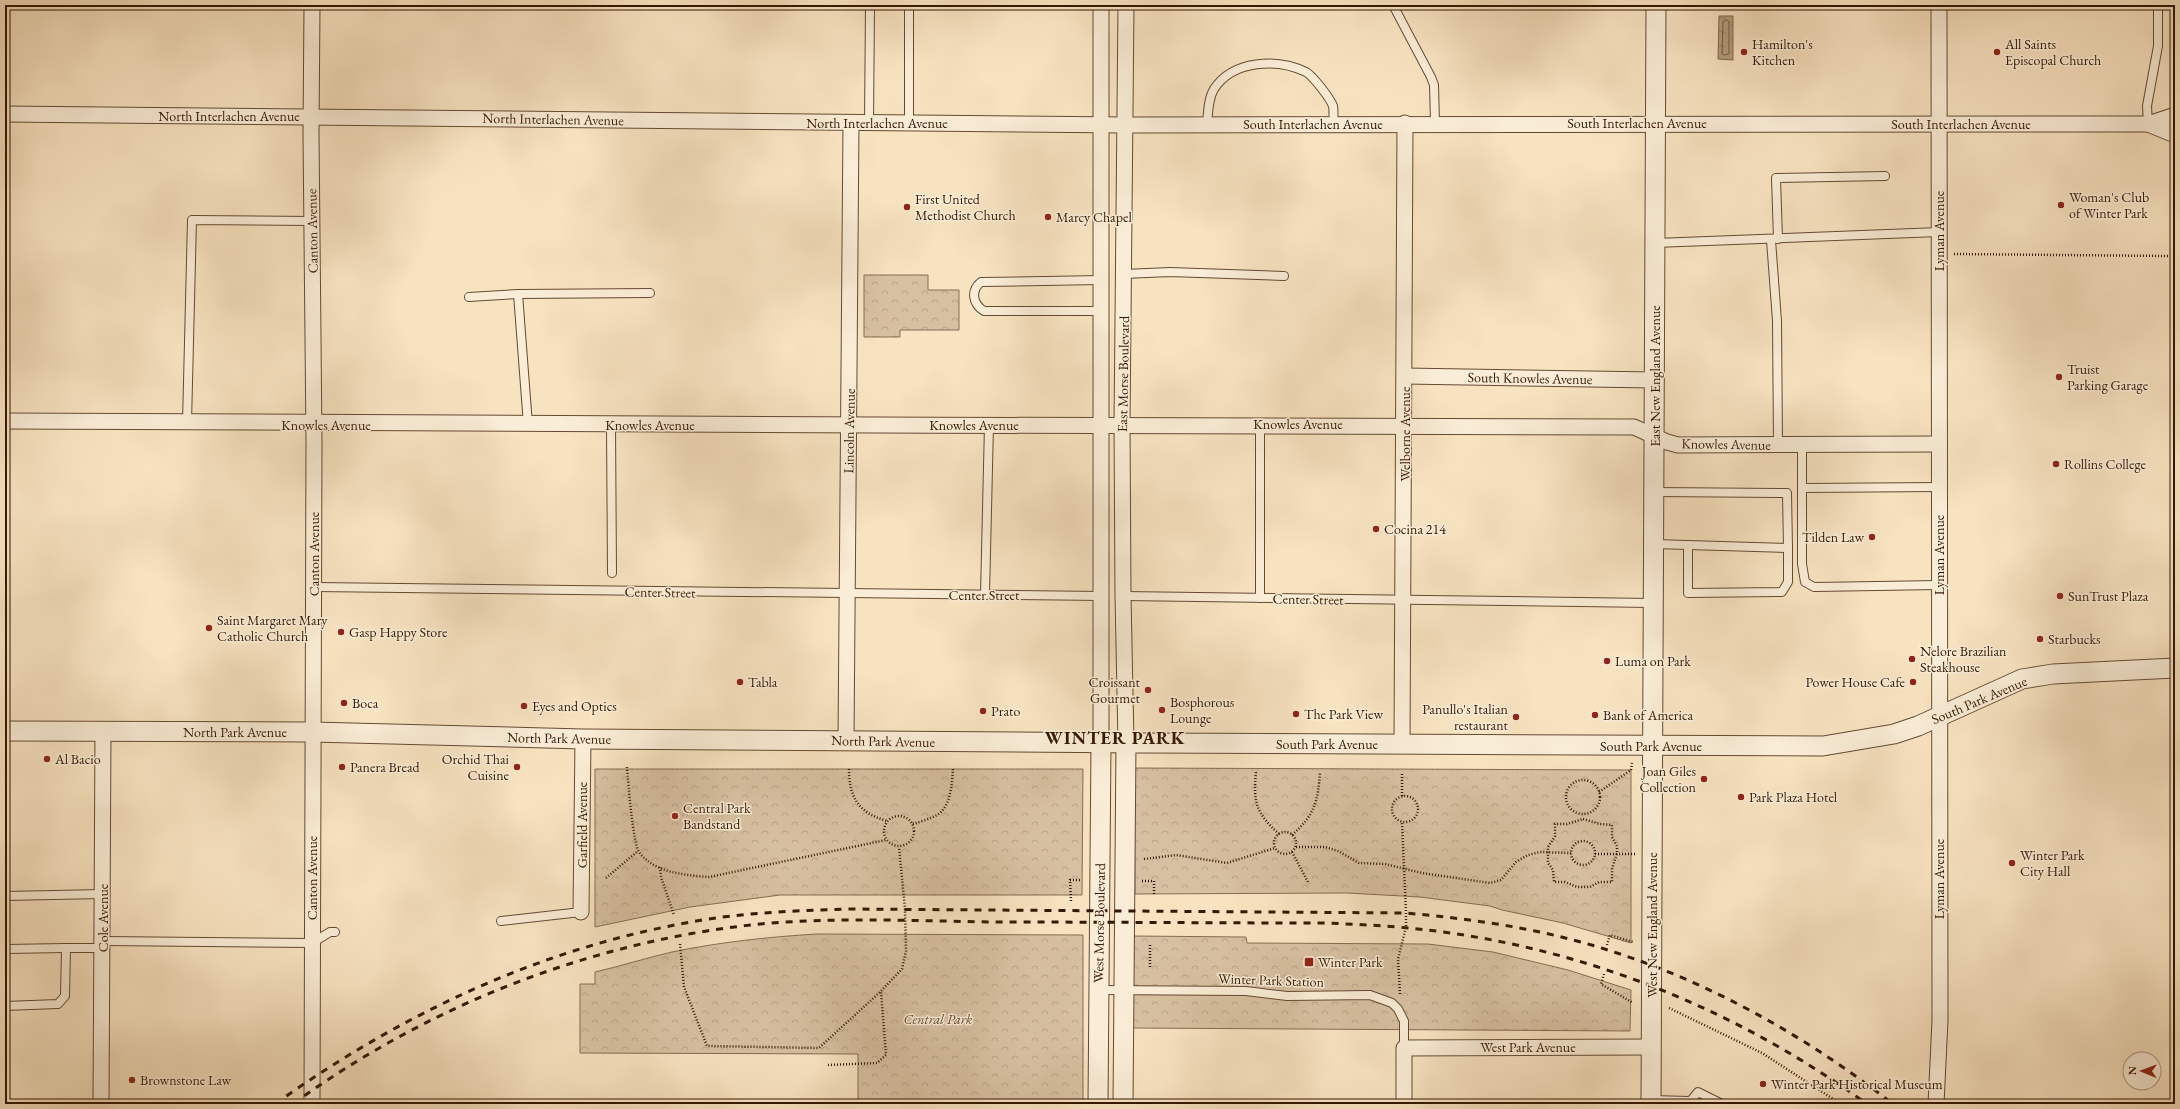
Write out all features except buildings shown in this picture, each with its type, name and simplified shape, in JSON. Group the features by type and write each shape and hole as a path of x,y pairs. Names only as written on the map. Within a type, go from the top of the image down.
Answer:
{"street":[{"name":"Canton Avenue","path":"312,5 311,117 314,425 312,1104"},
{"name":"East Morse Boulevard","path":"1101,5 1102,596 1114,743"},
{"name":"East Morse Boulevard","path":"1114,743 1123,596 1122,424 1126,5"},
{"name":"East New England Avenue","path":"1644,746 1654,603 1656,5"},
{"name":"Lyman Avenue","path":"1936,1104 1940,1020 1938,717 1940,232 1939,5"},
{"name":"North Interlachen Avenue","path":"5,114 1126,125"},
{"name":"South Interlachen Avenue","path":"1126,125 1656,123 2148,124 2175,115"},
{"name":"Lincoln Avenue","path":"846,740 852,123"},
{"name":"Welborne Avenue","path":"1402,744 1405,424 1405,124"},
{"name":"South Interlachen Avenue","path":"2148,124 2175,135"},
{"name":"South Knowles Avenue","path":"1405,376 1655,380"},
{"name":"Knowles Avenue","path":"5,421 314,425 849,426 1405,424 1634,427 1678,445 1939,444"},
{"name":"Center Street","path":"1102,596 1123,596"},
{"name":"South Park Avenue","path":"1114,743 1823,746 1894,734 1938,717 2022,679 2052,674 2175,668"},
{"name":"North Park Avenue","path":"5,731 312,732 583,739 1114,743"},
{"name":"Cole Avenue","path":"101,1104 103,732"},
{"name":"Garfield Avenue","path":"582,912 583,739"},
{"name":"West Morse Boulevard","path":"1098,1104 1099,990 1114,743"},
{"name":"West Morse Boulevard","path":"1114,743 1124,991 1123,1104"},
{"name":"West New England Avenue","path":"1644,746 1651,1102"},
{"name":"West Park Avenue","path":"1404,1048 1651,1047"},
{"path":"1404,1048 1404,1104"},
{"path":"1098,1050 1123,1049"}],"lane":[{"path":"869,123 870,5"},
{"path":"909,5 910,123"},
{"path":"1393,5 1434,85 1435,124"},
{"path":"2148,124 2147,106 2158,46 2158,5"},
{"path":"1207,125 1209,102 1214,90 1224,77 1249,65 1265,63 1307,73 1321,88 1333,106 1334,124"},
{"path":"1778,445 1775,239 1776,178 1884,176"},
{"path":"187,424 192,220 312,221"},
{"path":"1655,243 1775,239 1853,234 1940,232"},
{"path":"1124,274 1170,272 1284,276"},
{"path":"1101,280 982,282 975,291 974,301 977,307 984,311 1101,311"},
{"path":"469,297 518,294 650,292"},
{"path":"518,294 528,425"},
{"path":"1260,424 1260,598"},
{"path":"611,425 612,573"},
{"path":"985,595 989,425"},
{"path":"1802,444 1802,564 1805,582 1814,587 1939,584"},
{"path":"1802,488 1939,487"},
{"path":"1654,492 1787,493 1788,582 1782,592 1688,593 1688,545"},
{"path":"1654,544 1788,548"},
{"name":"Center Street","path":"314,587 1102,596"},
{"name":"Center Street","path":"1123,596 1403,601 1654,603"},
{"path":"5,896 103,894"},
{"path":"501,921 582,912"},
{"path":"5,949 66,948 103,944 312,943 330,932 335,932"},
{"path":"5,1006 58,1004 65,996 66,948"},
{"name":"Winter Park Station","path":"1099,990 1246,991 1287,996 1370,995 1392,1003 1398,1009 1404,1021 1404,1048"},
{"path":"1651,1102 1689,1103 1698,1092 1701,1092 1722,1104"}],"path":[{"path":"1939,254 2168,256"},
{"path":"1599,792 1631,770 1644,746"},
{"path":"627,768 638,851 652,864 681,875 709,877 886,840"},
{"path":"849,769 849,786 856,802 871,816 887,821"},
{"path":"913,824 938,815 946,803 952,788 953,769"},
{"path":"1256,772 1254,794 1257,809 1269,825 1279,834"},
{"path":"1292,835 1306,823 1317,800 1320,772"},
{"path":"1402,773 1402,796"},
{"path":"1576,781 1587,781 1592,783 1599,792 1600,798 1596,808 1592,812 1583,814 1575,813 1567,805 1566,799 1568,789 1576,781"},
{"path":"1402,796 1414,798 1418,810 1411,821 1402,822 1395,817 1392,809 1394,801 1402,796"},
{"path":"1583,814 1583,819"},
{"path":"896,816 906,817 913,824 914,832 912,840 908,844 899,847 890,844 886,840 883,831 887,821 896,816"},
{"path":"1583,819 1600,824 1612,825 1612,837 1617,846 1617,853 1612,869 1612,882 1599,882 1590,887 1577,887 1565,882 1554,882 1554,870 1548,863 1548,848 1555,836 1555,824 1567,824 1583,819"},
{"path":"1400,997 1398,959 1406,927 1402,822"},
{"path":"1286,832 1292,835 1296,840 1296,847 1292,852 1282,854 1275,848 1275,839 1279,834 1286,832"},
{"path":"1578,842 1588,842 1595,849 1595,857 1588,865 1577,865 1570,858 1570,853 1570,848 1578,842"},
{"path":"680,944 684,987 707,1046 819,1048 880,992 902,969 906,951 905,909 899,847"},
{"path":"1296,847 1325,847 1338,851 1360,863 1385,864 1422,873 1490,883 1501,880 1516,862 1528,855 1540,852 1548,854 1570,853"},
{"path":"1137,860 1176,855 1227,863 1275,848"},
{"path":"606,878 638,851"},
{"path":"1292,852 1309,884"},
{"path":"1595,854 1641,854"},
{"path":"660,867 661,877 674,915"},
{"path":"1070,900 1070,880 1087,880"},
{"path":"1137,881 1154,881 1154,894"},
{"path":"1607,945 1610,935 1634,942"},
{"path":"1150,945 1150,968"},
{"path":"1604,974 1601,984 1633,1003"},
{"path":"828,1065 877,1063 886,1055 880,992"},
{"path":"1669,1008 1762,1054 1841,1104"}],"green space":[{"path":"864,275 928,275 928,290 959,290 959,330 900,330 900,337 864,337"},
{"path":"1134,768 1631,770 1631,943 1563,923 1490,906 1420,897 1347,893 1135,894"},
{"path":"595,769 1083,769 1082,895 780,895 690,907 595,927"},
{"name":"Central Park","path":"817,934 1083,935 1083,1104 858,1104 858,1054 580,1053 580,984 595,984 595,972 672,952 708,945 762,938"},
{"path":"1134,936 1246,937 1247,943 1428,944 1493,952 1568,970 1631,990 1630,1031 1132,1028"}],"water":[{"path":"1719,16 1733,16 1733,60 1718,59"}],"railway":[{"path":"275,1104 321,1072 418,1016 519,970 571,952 625,936 701,920 762,913 845,909 1406,913 1470,920 1519,928 1584,943 1631,958 1678,976 1724,997 1768,1020 1811,1046 1853,1074 1893,1104"},
{"path":"293,1104 345,1069 400,1036 456,1008 514,983 574,962 635,945 697,933 760,924 878,920 997,922 1325,923 1397,927 1461,935 1523,946 1584,963 1644,983 1703,1008 1759,1036 1814,1068 1867,1104"}],"place":[{"name":"Hamilton's Kitchen","path":"1744,52"},
{"name":"All Saints Episcopal Church","path":"1997,52"},
{"name":"Woman's Club of Winter Park","path":"2061,205"},
{"name":"First United Methodist Church","path":"907,207"},
{"name":"Marcy Chapel","path":"1048,217"},
{"name":"Truist Parking Garage","path":"2059,377"},
{"name":"Rollins College","path":"2056,464"},
{"name":"Cocina 214","path":"1376,529"},
{"name":"Tilden Law","path":"1872,537"},
{"name":"SunTrust Plaza","path":"2060,596"},
{"name":"Saint Margaret Mary Catholic Church","path":"209,628"},
{"name":"Gasp Happy Store","path":"341,632"},
{"name":"Starbucks","path":"2040,639"},
{"name":"Nelore Brazilian Steakhouse","path":"1912,659"},
{"name":"Luma on Park","path":"1607,661"},
{"name":"Tabla","path":"740,682"},
{"name":"Power House Cafe","path":"1913,682"},
{"name":"Croissant Gourmet","path":"1148,690"},
{"name":"Boca","path":"344,703"},
{"name":"Eyes and Optics","path":"524,706"},
{"name":"Bosphorous Lounge","path":"1162,710"},
{"name":"Prato","path":"983,711"},
{"name":"The Park View","path":"1296,714"},
{"name":"Bank of America","path":"1595,715"},
{"name":"Panullo's Italian restaurant","path":"1516,717"},
{"name":"Al Bacio","path":"47,759"},
{"name":"Panera Bread","path":"342,767"},
{"name":"Orchid Thai Cuisine","path":"517,767"},
{"name":"Joan Giles Collection","path":"1704,779"},
{"name":"Park Plaza Hotel","path":"1741,797"},
{"name":"Central Park Bandstand","path":"675,816"},
{"name":"Winter Park City Hall","path":"2012,863"},
{"name":"Winter Park","path":"1309,962"},
{"name":"Brownstone Law","path":"132,1080"},
{"name":"Winter Park Historical Museum","path":"1763,1084"}],"district":[{"name":"WINTER PARK","path":"1115,738"}]}
